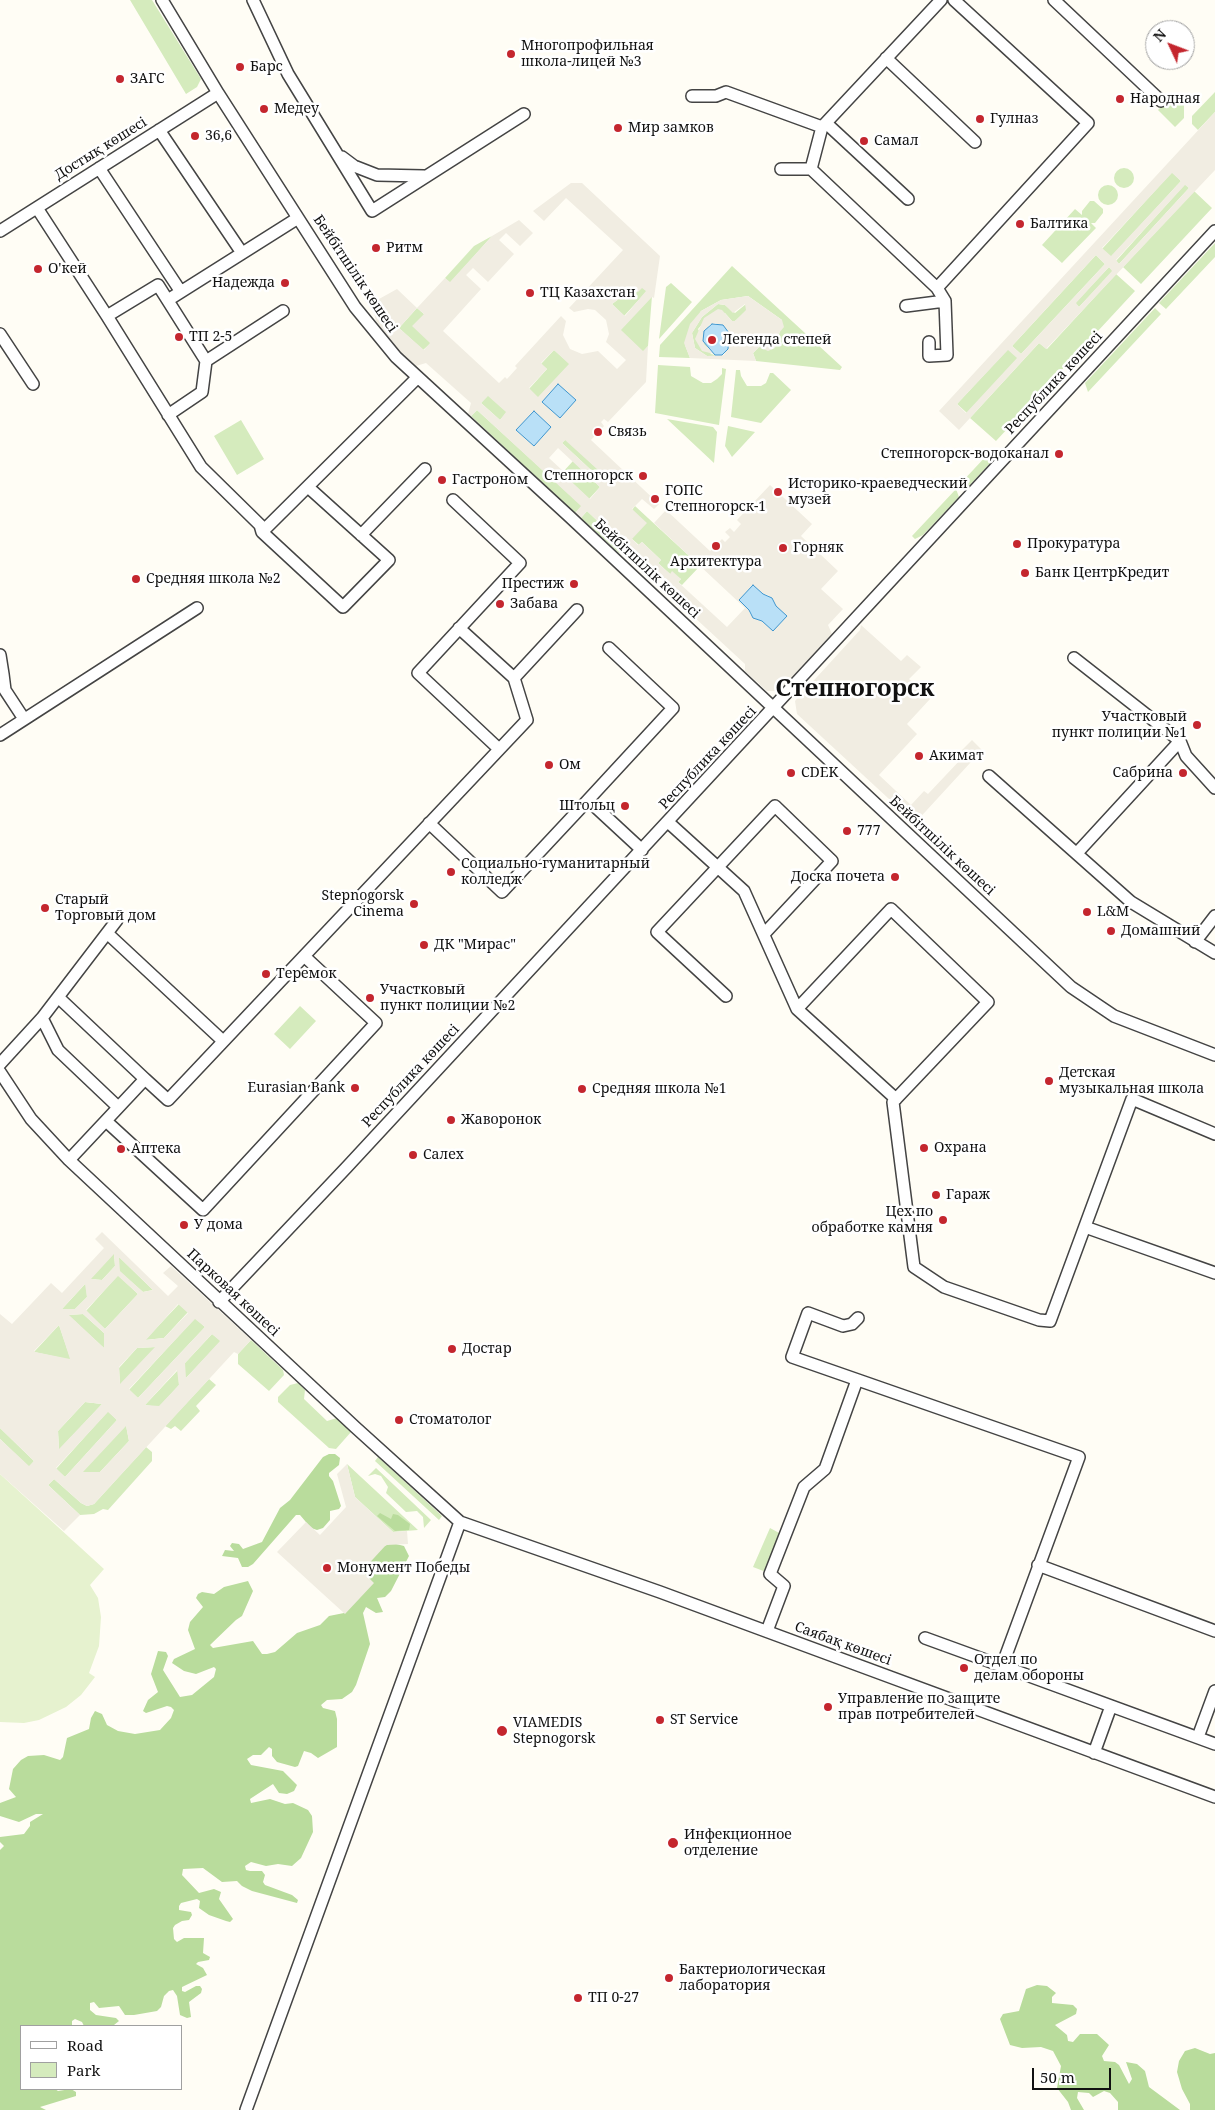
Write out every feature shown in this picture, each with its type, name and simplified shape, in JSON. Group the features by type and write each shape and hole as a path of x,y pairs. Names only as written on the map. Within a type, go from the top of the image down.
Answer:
{"street":[{"name":"Бейбітшілік көшесі","path":"162,0 218,92 355,307 385,345 417,378 570,517 1071,986 1114,1016 1215,1055"},
{"path":"253,0 288,74 372,211 524,114"},
{"path":"811,169 824,125 941,0"},
{"path":"937,288 1088,123 954,0"},
{"path":"1054,0 1161,101"},
{"path":"886,58 975,142"},
{"name":"Достық көшесі","path":"0,231 218,92"},
{"path":"692,96 716,96 726,92 824,125 908,199"},
{"path":"160,130 242,253"},
{"path":"334,149 349,163 366,172 390,177 426,176"},
{"path":"100,168 181,292"},
{"path":"780,169 811,169 937,288 944,301 947,355 929,356 929,342"},
{"path":"36,208 107,316 200,467 260,525 262,532 344,607 388,560 308,487"},
{"path":"168,300 298,218"},
{"name":"Республика көшесі","path":"219,1302 774,709 1215,231"},
{"path":"107,316 158,285 206,361 202,392 168,415"},
{"path":"906,306 944,301"},
{"path":"206,361 283,311"},
{"path":"0,334 33,384"},
{"path":"262,532 417,378"},
{"path":"361,535 424,469"},
{"path":"453,500 520,563 418,673 499,749"},
{"path":"0,735 197,608"},
{"path":"514,678 577,610"},
{"path":"58,997 168,1100 527,720 514,678 459,628"},
{"path":"429,823 502,892 673,708 609,648"},
{"path":"0,655 1,675 5,690 24,720"},
{"path":"1074,658 1180,741 1186,756 1215,788"},
{"path":"1077,853 1180,741"},
{"path":"990,776 1131,902 1215,953"},
{"path":"588,800 642,850"},
{"path":"726,996 657,932 774,806 832,861 764,934"},
{"path":"668,822 744,891 797,1009 896,1099"},
{"path":"797,1009 890,909 988,1002 893,1102 914,1267 944,1287 1039,1320 1050,1321 1132,1099 1215,1134"},
{"path":"1196,942 1215,916"},
{"path":"0,1064 42,1018 117,920"},
{"path":"107,933 223,1041"},
{"path":"106,1121 203,1210 376,1023 304,956"},
{"path":"42,1018 58,1050 118,1107"},
{"name":"Парковая көшесі","path":"0,1072 31,1119 69,1160 219,1302 460,1522"},
{"path":"69,1160 145,1079"},
{"path":"1085,1226 1214,1270"},
{"path":"858,1318 852,1324 843,1326 808,1313 792,1357 1078,1457 1002,1666"},
{"path":"767,1632 784,1586 770,1574 804,1487 825,1469 858,1380"},
{"path":"246,2110 460,1522"},
{"name":"Саябақ көшесі","path":"460,1522 767,1632 1215,1797"},
{"path":"1038,1565 1215,1631"},
{"path":"925,1638 1215,1744"},
{"path":"1198,1738 1215,1691"},
{"path":"1094,1752 1111,1706"}],"green space":[{"path":"130,0 152,0 201,79 197,87 186,94"},
{"path":"1215,92 1215,112 1198,130 1192,124 1192,116"},
{"path":"1174,93 1184,101 1184,118 1175,127 1158,110"},
{"path":"1124,168 1131,171 1134,178 1131,185 1124,188 1117,185 1114,178 1117,171"},
{"path":"1172,172 1181,181 1111,257 1102,249"},
{"path":"1185,184 1189,188 1119,264 1116,261"},
{"path":"1108,185 1115,188 1118,195 1115,202 1108,205 1101,202 1098,195 1101,188"},
{"path":"1194,191 1212,208 1141,284 1123,267"},
{"path":"1090,201 1094,201 1103,209 1103,213 1095,223 1091,223 1096,228 1062,263 1042,245 1075,209 1082,215 1082,211"},
{"path":"492,236 450,283 445,278 474,246"},
{"path":"1215,243 1215,257 1166,309 1159,303"},
{"path":"1096,255 1105,264 1021,354 1012,346"},
{"path":"629,266 634,271 638,266 645,266 649,270 639,280 627,282 620,276"},
{"path":"732,266 842,367 840,370 756,361 753,353 759,347 777,345 782,320 748,296 721,300 701,311 685,345 690,358 659,357 660,345"},
{"path":"1109,267 1113,271 1079,307 1075,303"},
{"path":"1116,274 1135,291 996,441 970,418 1039,343 1047,349"},
{"path":"671,283 692,302 659,339 666,287"},
{"path":"642,287 647,291 624,316 612,304 633,288"},
{"path":"652,296 648,346 643,352 620,330"},
{"path":"718,304 725,305 735,313 746,304 747,310 735,321 732,321 725,313 704,322 698,329 711,354 715,355 715,357 707,356 695,348 692,333 702,317"},
{"path":"417,308 424,314 431,343 423,350 399,328"},
{"path":"1155,308 1161,314 1088,392 1085,383"},
{"path":"1008,349 1018,358 967,413 957,404"},
{"path":"554,350 570,364 538,398 529,389 547,369 541,364"},
{"path":"658,365 690,367 691,376 703,383 711,383 722,374 722,368 726,369 719,425 655,413"},
{"path":"736,370 740,370 747,386 761,386 766,383 770,373 773,373 791,390 761,423 731,417"},
{"path":"488,395 507,412 500,420 481,403"},
{"path":"477,410 582,506 575,513 471,416"},
{"path":"667,419 713,427 717,432 714,463"},
{"path":"241,420 264,459 237,475 214,436"},
{"path":"728,426 755,432 732,457 725,446"},
{"path":"566,439 608,479 605,483 562,443"},
{"path":"988,454 994,459 968,487 962,486 960,484"},
{"path":"573,461 600,487 589,499 562,473"},
{"path":"956,489 959,497 923,535 915,539 912,536"},
{"path":"635,506 700,566 682,585 678,582 681,579 670,574 658,563 661,560 642,542 639,545 632,539 632,510"},
{"path":"587,511 625,547 619,553 581,518"},
{"path":"300,1006 316,1021 290,1049 274,1034"},
{"path":"114,1253 115,1266 102,1280 90,1279"},
{"path":"119,1257 153,1290 143,1292 119,1271"},
{"path":"118,1275 138,1294 105,1329 86,1311"},
{"path":"86,1283 87,1297 75,1309 62,1309"},
{"path":"179,1304 188,1312 164,1338 145,1340"},
{"path":"83,1314 104,1333 104,1348 68,1315"},
{"path":"195,1318 205,1327 138,1398 129,1390"},
{"path":"59,1325 71,1360 34,1352"},
{"path":"212,1334 221,1341 185,1379 185,1363"},
{"path":"251,1340 283,1370 284,1375 269,1391 238,1364 238,1354"},
{"path":"156,1347 120,1385 119,1368 137,1348"},
{"path":"178,1370 179,1385 159,1407 145,1405"},
{"path":"209,1379 216,1385 196,1406 200,1411 181,1431 175,1426 171,1429 165,1426"},
{"path":"298,1383 305,1390 304,1399 327,1421 337,1418 351,1432 336,1449 329,1448 278,1402 278,1397 290,1385"},
{"path":"85,1402 102,1404 59,1450 58,1431"},
{"path":"108,1411 117,1420 65,1477 56,1469"},
{"path":"126,1425 129,1441 100,1472 82,1472"},
{"path":"0,1428 34,1461 29,1467 0,1439"},
{"path":"146,1447 152,1452 152,1461 108,1510 103,1509 94,1514 80,1515 48,1485 54,1479 81,1503 87,1506 94,1504"},
{"path":"335,1454 340,1458 339,1465 329,1473 329,1476 333,1481 341,1506 339,1509 330,1511 330,1520 323,1528 317,1530 311,1528 300,1515 296,1515 253,1564 248,1567 242,1567 238,1558 222,1556 225,1550 234,1551 230,1546 232,1543 239,1544 243,1549 262,1542 280,1508 290,1500 323,1457"},
{"path":"378,1457 442,1516 439,1520 375,1461"},
{"path":"347,1464 418,1530 393,1532 355,1497"},
{"path":"376,1468 431,1520 424,1528 423,1517 417,1511 406,1512 386,1493 388,1487 381,1476 375,1474 368,1476"},
{"path":"0,1474 104,1569 90,1585 98,1598 101,1617 99,1646 89,1673 95,1677 81,1695 66,1707 39,1720 24,1723 0,1722"},
{"path":"380,1513 391,1519 393,1514 398,1515 410,1524 409,1530 395,1531 377,1516"},
{"path":"770,1528 781,1534 766,1572 753,1567"},
{"path":"392,1543 404,1546 409,1556 391,1591 385,1597 377,1598 383,1612 376,1613 366,1607 363,1613 370,1644 352,1692 342,1699 327,1700 321,1705 323,1708 335,1711 337,1719 337,1747 318,1758 304,1751 298,1766 295,1767 277,1762 272,1756 272,1749 269,1747 261,1755 253,1755 247,1759 251,1765 283,1771 297,1785 294,1791 287,1794 279,1793 273,1784 250,1799 251,1803 270,1799 285,1804 293,1803 308,1810 312,1816 313,1832 301,1858 292,1866 278,1864 266,1866 251,1862 245,1866 246,1870 262,1871 265,1875 263,1882 265,1885 292,1895 298,1900 297,1903 252,1891 237,1881 222,1882 203,1868 183,1869 182,1875 199,1893 214,1889 221,1892 219,1899 233,1919 230,1922 209,1915 199,1908 200,1901 197,1899 181,1903 179,1906 179,1910 191,1912 192,1915 189,1920 175,1925 173,1928 174,1939 177,1942 184,1938 204,1938 203,1953 210,1957 209,1960 196,1964 203,1968 207,1975 182,1987 182,1991 185,1992 196,1986 200,1986 202,1989 201,1993 189,2002 191,2017 187,2018 180,2015 177,1996 173,1990 164,1996 161,2007 157,2011 134,2015 125,2015 119,2006 99,2008 94,2002 90,2003 90,2010 96,2015 116,2018 119,2021 114,2025 84,2025 82,2022 75,2019 72,2021 72,2025 20,2025 20,2090 73,2090 76,2092 76,2096 40,2107 46,2110 0,2110 0,1850 4,1846 0,1842 0,1837 24,1834 30,1826 30,1822 43,1814 36,1814 19,1822 0,1816 0,1803 16,1797 9,1789 13,1769 21,1760 28,1756 44,1755 60,1760 63,1757 67,1738 89,1729 91,1718 95,1711 102,1714 107,1725 118,1731 135,1734 160,1730 171,1718 174,1710 167,1706 146,1713 143,1711 148,1700 158,1692 151,1674 158,1651 166,1652 168,1656 163,1670 180,1697 192,1695 214,1677 216,1669 214,1667 196,1674 184,1671 172,1663 174,1659 195,1649 188,1630 190,1622 203,1607 196,1598 198,1594 202,1592 214,1594 224,1587 248,1581 253,1591 242,1616 210,1645 213,1648 253,1641 262,1654 275,1652 297,1633 320,1625 329,1616 344,1613 342,1595 377,1549"},
{"path":"1037,1985 1047,1986 1056,1993 1052,1997 1052,2003 1073,2005 1077,2009 1076,2014 1055,2025 1067,2035 1068,2041 1073,2042 1080,2034 1097,2034 1109,2045 1102,2056 1104,2061 1115,2062 1119,2065 1129,2084 1132,2079 1126,2062 1137,2064 1145,2071 1149,2087 1180,2110 1118,2110 1118,2102 1110,2093 1104,2091 1093,2097 1089,2093 1078,2092 1077,2098 1084,2110 1071,2110 1068,2102 1057,2088 1061,2066 1053,2051 1041,2047 1022,2048 1010,2045 1000,2019 1003,2014 1019,2011 1026,1989"},
{"path":"1195,2048 1210,2054 1215,2053 1215,2110 1190,2110 1190,2104 1182,2089 1177,2072 1179,2061 1185,2051"}],"shaded area":[{"path":"1215,112 1215,170 1046,349 1039,343 959,430 939,411","holes":["1172,173 1181,181 1111,256 1102,248","1185,185 1189,188 1119,264 1116,260","1096,255 1105,264 1021,354 1012,346","1109,267 1112,271 1079,307 1076,303","1008,350 1017,358 966,413 957,404"]},
{"path":"571,183 582,183 660,256 654,298 652,297 621,330 643,351 648,346 646,382 608,422 604,419 601,422 604,426 591,440 659,504 654,509 642,499 632,509 647,523 632,539 638,545 642,542 661,560 658,563 670,574 672,571 681,579 678,582 727,627 745,608 654,523 666,510 710,551 722,539 725,542 730,537 725,532 730,528 734,532 741,524 737,520 770,485 812,524 801,536 838,571 821,589 843,609 828,625 832,634 781,691 767,691 745,671 745,664 680,604 679,597 632,552 619,553 625,547 587,511 581,518 575,513 581,506 477,410 471,416 468,414 471,403 426,363 416,366 394,346 376,321 373,308 379,299 397,289 417,308 445,278 450,282 492,236 519,220 533,233 520,246 506,233 499,240 514,254 488,282 473,268 466,275 481,289 443,331 499,383 505,377 507,379 517,368 515,366 561,316 566,321 563,335 570,349 582,354 598,351 617,369 626,360 606,342 609,334 606,320 595,310 588,309 574,312 569,308 623,250 566,198 544,221 533,211","holes":["642,288 646,291 625,316 612,304 633,289 638,292","417,308 424,314 412,326 430,343 424,350 399,328","554,350 569,364 538,397 529,388 547,369 541,363","488,396 506,412 500,420 481,403","565,440 608,479 605,483 562,443","558,448 600,487 590,499 562,473 563,471 549,458","763,594 768,595 776,606 762,621 750,614 749,610"]},
{"path":"748,296 782,320 784,327 779,333 775,348 768,351 759,347 753,353 756,361 690,358 684,343 690,324 701,311 721,300","holes":["718,304 725,305 733,313 745,304 746,310 735,321 732,321 722,310 718,309 704,318 695,339 702,351 714,354 704,344 709,325 712,324 716,323 729,343 724,355 707,356 695,348 692,333 702,317"]},
{"path":"861,625 901,661 907,655 921,667 909,679 930,699 907,724 917,734 879,775 911,805 924,791 928,794 962,758 958,754 972,740 982,750 915,823 797,714 795,701 860,630"},
{"path":"102,1232 168,1296 178,1286 163,1273 171,1266 251,1340 238,1354 234,1352 94,1504 87,1506 81,1503 54,1479 48,1485 80,1515 64,1531 0,1474 0,1439 29,1466 34,1461 0,1428 0,1314 12,1324 51,1283 62,1293 104,1248 95,1239","holes":["114,1254 115,1266 102,1280 91,1279","119,1258 153,1290 143,1292 120,1271","118,1276 138,1294 105,1329 86,1310","85,1284 87,1297 75,1309 62,1309","178,1304 188,1313 164,1338 146,1340","83,1314 104,1333 104,1348 69,1315","195,1319 205,1327 138,1398 129,1389","59,1325 70,1359 35,1352 34,1351","212,1334 220,1341 186,1378 185,1363","155,1347 120,1384 119,1367 137,1348","177,1370 179,1385 159,1406 145,1405","85,1402 102,1404 59,1449 58,1431","108,1412 117,1420 65,1477 56,1468","126,1426 129,1441 100,1472 83,1472"]},
{"path":"347,1464 355,1497 393,1532 407,1531 408,1544 386,1545 362,1571 374,1583 345,1614 277,1552 306,1522 320,1535 346,1507 337,1474"}],"water":[{"name":"Легенда степей","path":"712,324 723,325 729,333 728,349 722,355 715,355 703,341 704,331"},
{"path":"558,384 576,400 560,418 542,402"},
{"path":"534,411 551,427 534,446 516,430"},
{"path":"753,585 763,594 772,598 776,606 787,616 773,631 762,621 753,618 749,610 739,600"}],"place":[{"name":"Многопрофильная школа-лицей №3","path":"511,54"},
{"name":"Барс","path":"240,67"},
{"name":"ЗАГС","path":"120,79"},
{"name":"Народная","path":"1120,99"},
{"name":"Медеу","path":"264,109"},
{"name":"Гулназ","path":"980,119"},
{"name":"Мир замков","path":"618,128"},
{"name":"36,6","path":"195,136"},
{"name":"Самал","path":"864,141"},
{"name":"Балтика","path":"1020,224"},
{"name":"Ритм","path":"376,248"},
{"name":"О'кей","path":"38,269"},
{"name":"Надежда","path":"285,283"},
{"name":"ТЦ Казахстан","path":"530,293"},
{"name":"ТП 2-5","path":"179,337"},
{"name":"Легенда степей","path":"712,340"},
{"name":"Связь","path":"598,432"},
{"name":"Степногорск-водоканал","path":"1059,454"},
{"name":"Степногорск","path":"643,476"},
{"name":"Гастроном","path":"442,480"},
{"name":"Историко-краеведческий музей","path":"778,492"},
{"name":"ГОПС Степногорск-1","path":"655,499"},
{"name":"Прокуратура","path":"1017,544"},
{"name":"Архитектура","path":"716,546"},
{"name":"Горняк","path":"783,548"},
{"name":"Банк ЦентрКредит","path":"1025,573"},
{"name":"Средняя школа №2","path":"136,579"},
{"name":"Престиж","path":"574,584"},
{"name":"Забава","path":"500,604"},
{"name":"Участковый пункт полиции №1","path":"1197,725"},
{"name":"Акимат","path":"919,756"},
{"name":"Ом","path":"549,765"},
{"name":"CDEK","path":"791,773"},
{"name":"Сабрина","path":"1183,773"},
{"name":"Штольц","path":"625,806"},
{"name":"777","path":"847,831"},
{"name":"Социально-гуманитарный колледж","path":"451,872"},
{"name":"Доска почета","path":"895,877"},
{"name":"Stepnogorsk Cinema","path":"414,904"},
{"name":"Старый Торговый дом","path":"45,908"},
{"name":"L&M","path":"1087,912"},
{"name":"Домашний","path":"1111,931"},
{"name":"ДК \"Мирас\"","path":"424,945"},
{"name":"Теремок","path":"266,974"},
{"name":"Участковый пункт полиции №2","path":"370,998"},
{"name":"Детская музыкальная школа","path":"1049,1081"},
{"name":"Eurasian Bank","path":"355,1088"},
{"name":"Средняя школа №1","path":"582,1089"},
{"name":"Жаворонок","path":"451,1120"},
{"name":"Охрана","path":"924,1148"},
{"name":"Аптека","path":"121,1149"},
{"name":"Салех","path":"413,1155"},
{"name":"Гараж","path":"936,1195"},
{"name":"Цех по обработке камня","path":"943,1220"},
{"name":"У дома","path":"184,1225"},
{"name":"Достар","path":"452,1349"},
{"name":"Стоматолог","path":"399,1420"},
{"name":"Монумент Победы","path":"327,1568"},
{"name":"Отдел по делам обороны","path":"964,1668"},
{"name":"Управление по защите прав потребителей","path":"828,1707"},
{"name":"ST Service","path":"660,1720"},
{"name":"VIAMEDIS Stepnogorsk","path":"502,1731"},
{"name":"Инфекционное отделение","path":"673,1843"},
{"name":"Бактериологическая лаборатория","path":"669,1978"},
{"name":"ТП 0-27","path":"578,1998"}],"district":[{"name":"Степногорск","path":"855,689"}]}
